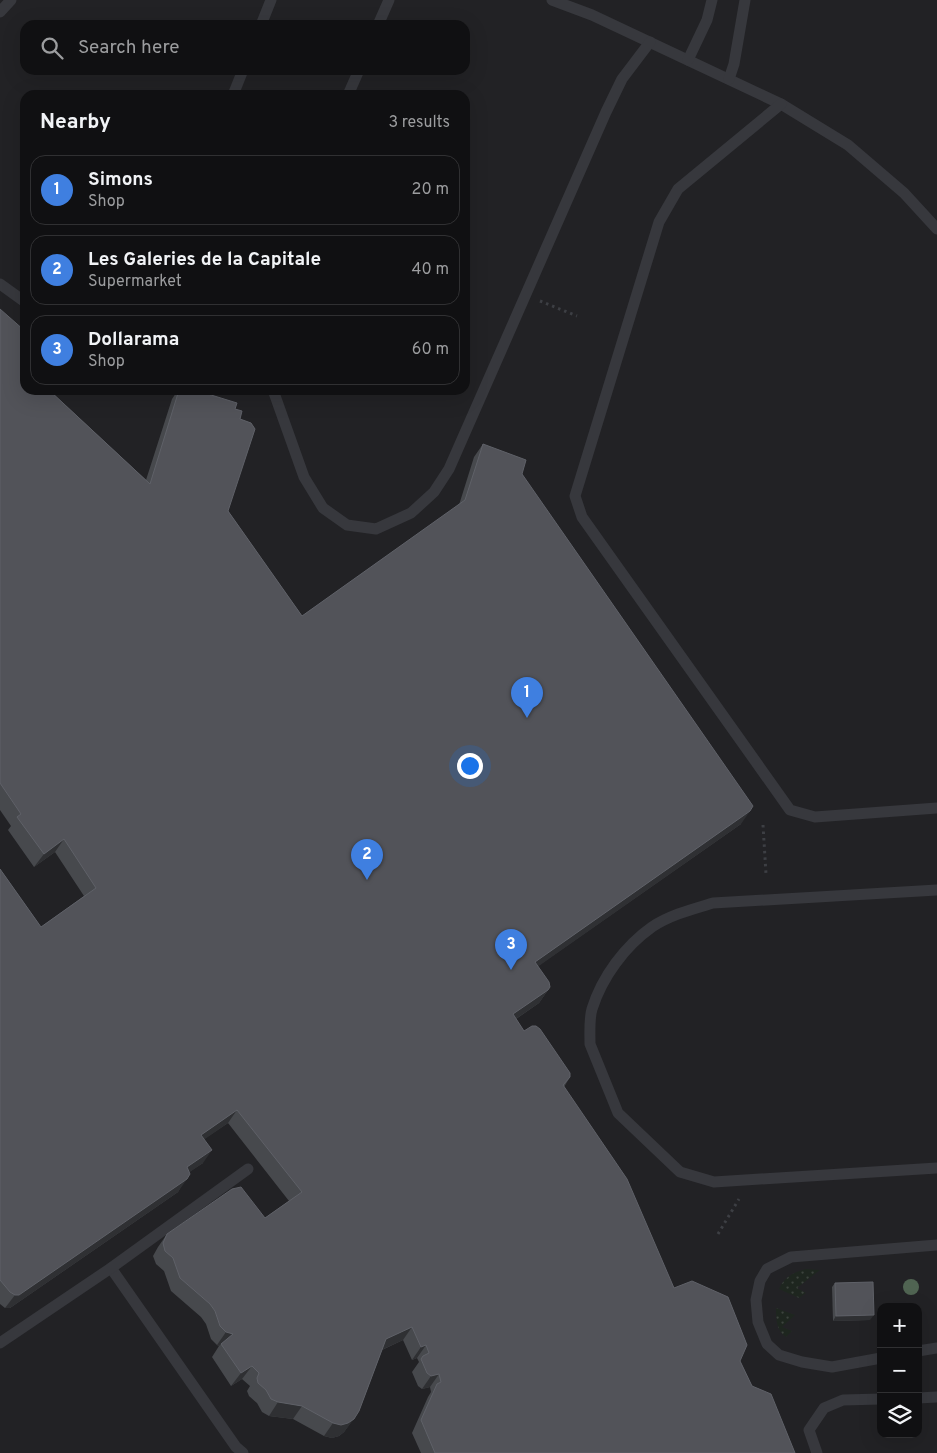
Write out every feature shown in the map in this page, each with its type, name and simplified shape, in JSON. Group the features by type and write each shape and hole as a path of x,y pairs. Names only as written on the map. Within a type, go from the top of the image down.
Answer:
{"lane":[{"path":"0,12 11,0"},
{"path":"263,20 271,0"},
{"path":"380,20 389,0"},
{"path":"552,0 592,15 781,104 848,145 904,193 937,229"},
{"path":"688,60 706,20 712,0"},
{"path":"729,79 734,64 744,0"},
{"path":"274,395 304,477 323,508 346,525 376,529 411,513 434,492 449,470 606,112 622,79 650,42"},
{"path":"235,90 241,75"},
{"path":"350,90 357,75"},
{"path":"781,104 678,189 659,222 575,496 582,517 790,810 815,817 937,808"},
{"path":"0,284 20,298"},
{"path":"937,890 713,903 682,912 653,926 622,955 603,982 591,1011 590,1037 590,1044 618,1113 680,1172 714,1182 937,1168"},
{"path":"0,1343 111,1268 248,1169"},
{"path":"877,1359 832,1367 802,1362 780,1355 767,1344 758,1322 756,1300 760,1281 767,1269 792,1257 937,1245"},
{"path":"111,1268 174,1361 236,1447 243,1453"},
{"path":"922,1350 937,1348"},
{"path":"922,1398 937,1397"},
{"path":"817,1453 809,1430 824,1408 843,1400 877,1399"}],"path":[{"path":"525,296 577,316"},
{"path":"763,825 766,874"},
{"path":"718,1234 742,1194"}],"shaded area":[{"path":"0,0 937,0 937,1453 0,1453"},
{"path":"806,1269 820,1270 797,1288 806,1293 799,1298 779,1289 790,1276"},
{"path":"776,1308 795,1315 782,1327 792,1331 786,1337 778,1328"}],"building":[{"path":"0,309 20,327 20,395 54,395 150,484 177,395 211,395 237,403 235,409 242,411 240,419 251,423 255,429 228,511 302,616 465,500 483,444 526,460 522,474 753,806 750,811 535,962 549,982 550,987 513,1014 524,1031 532,1026 540,1029 570,1073 570,1077 563,1085 627,1179 674,1288 692,1281 728,1297 747,1345 740,1361 752,1386 771,1394 795,1453 435,1453 421,1420 437,1384 441,1382 439,1374 431,1376 427,1373 421,1359 429,1353 426,1345 421,1347 412,1327 386,1339 359,1411 354,1419 348,1423 341,1425 333,1423 302,1406 271,1399 266,1390 258,1383 259,1373 252,1366 241,1373 221,1344 233,1334 226,1332 220,1326 215,1311 210,1304 180,1278 173,1258 165,1251 163,1243 167,1234 232,1189 241,1187 265,1218 302,1192 237,1110 201,1135 212,1150 187,1167 190,1174 187,1179 19,1295 10,1292 0,1280 0,869 41,927 96,888 64,839 44,854 17,817 21,814 0,783"},
{"path":"873,1282 874,1315 836,1316 835,1283"}],"place":[{"name":"Simons","path":"527,718"},
{"name":"Les Galeries de la Capitale","path":"367,880"},
{"name":"Dollarama","path":"511,970"}]}
